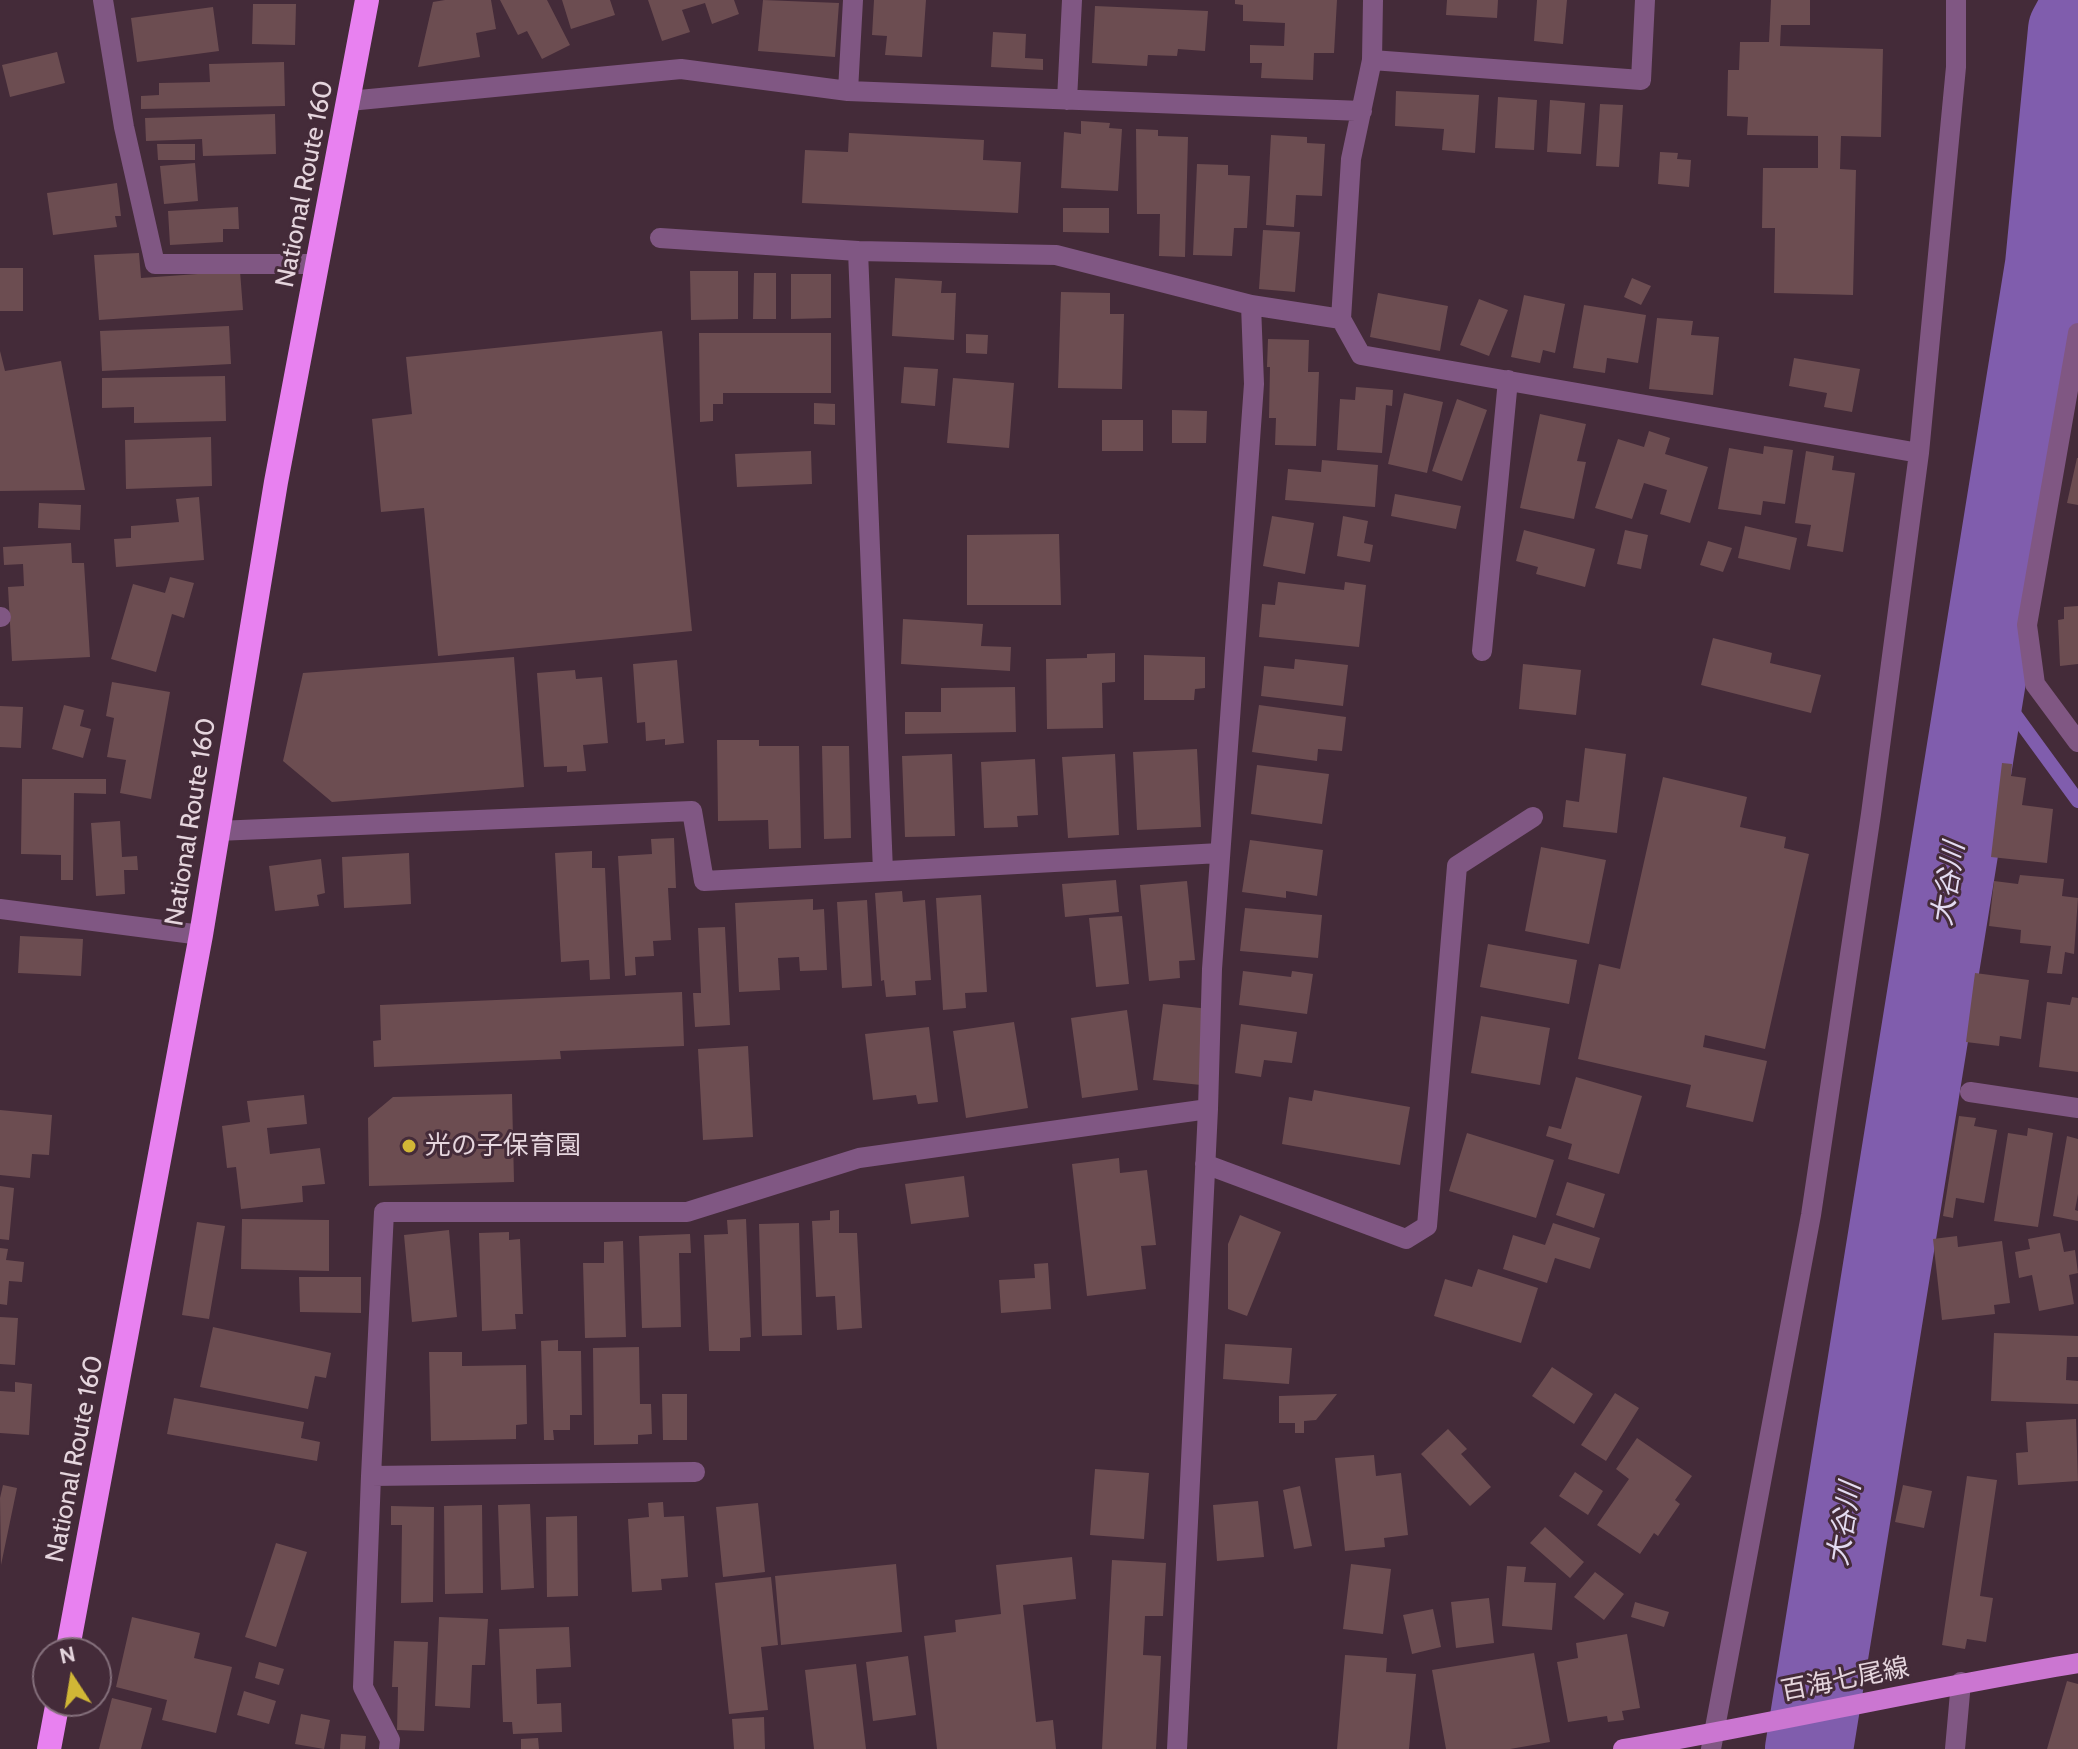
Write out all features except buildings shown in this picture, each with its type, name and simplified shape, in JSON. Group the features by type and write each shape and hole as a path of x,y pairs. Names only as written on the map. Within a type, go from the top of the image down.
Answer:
{"highway":[{"name":"National Route 160","path":"70,1637 201,935 276,482 367,0"},
{"path":"49,1749 55,1717"}],"main road":[{"name":"百海七尾線","path":"1623,1749 1713,1741 1768,1721 1961,1682 2078,1663"}],"street":[{"path":"103,0 124,127 155,264 318,264"},
{"path":"848,91 853,0"},
{"path":"1067,100 1072,0"},
{"path":"1373,0 1372,60 1351,159 1341,319 1361,355 1919,453"},
{"path":"1372,60 1641,80 1645,0"},
{"path":"1713,1741 1811,1215 1871,814 1919,453 1956,67 1956,0"},
{"path":"349,101 681,69 848,91 1362,111"},
{"path":"660,238 858,251 1056,255 1251,305 1341,319"},
{"path":"858,251 883,871"},
{"path":"1177,1749 1212,969 1254,384 1251,305"},
{"path":"2078,333 2027,625 2035,684 2078,742"},
{"path":"1482,651 1508,380"},
{"path":"217,831 692,811 704,881 1220,853"},
{"path":"1205,1164 1406,1239 1427,1226 1457,866 1533,817"},
{"path":"0,909 201,935"},
{"path":"1970,1092 2078,1108"},
{"path":"389,1749 390,1740 363,1687 384,1212 687,1212 859,1158 1208,1109"},
{"path":"371,1476 695,1472"},
{"path":"1955,1749 1961,1682"}],"waterway":[{"name":"大谷川","path":"1809,1749 2049,265 2072,30 2078,19"},
{"path":"1982,680 2016,716 2078,801"}],"place":[{"name":"光の子保育園","path":"409,1146"}]}
